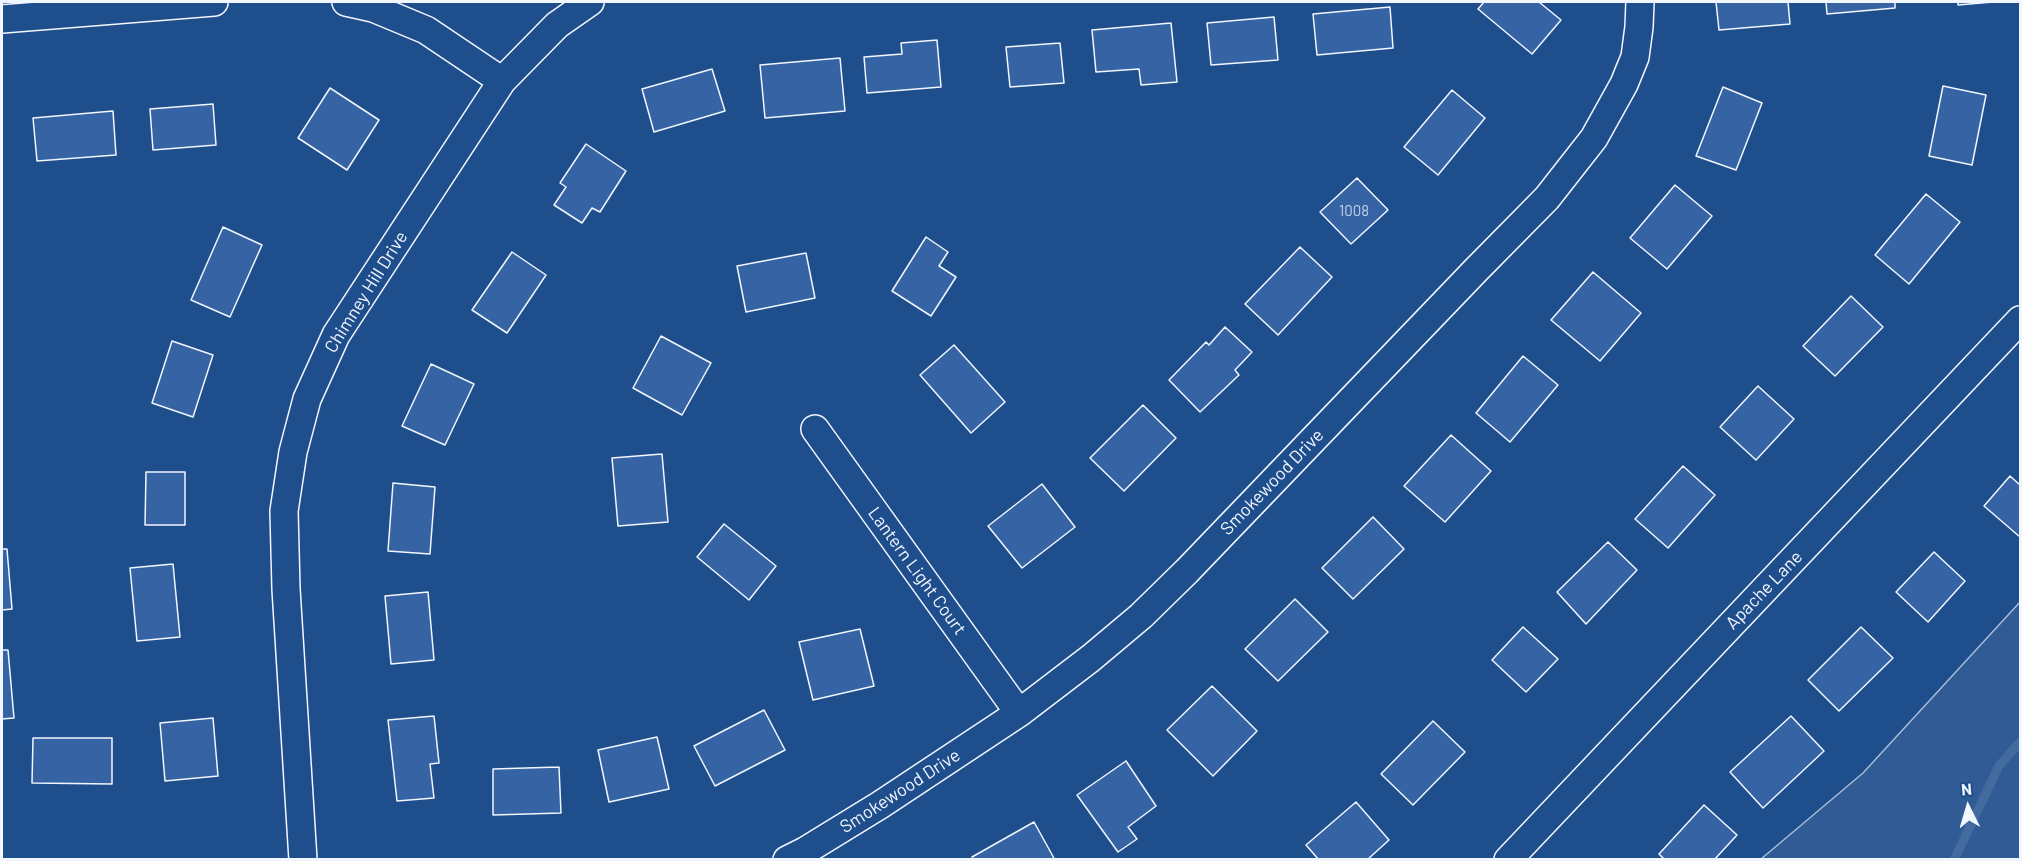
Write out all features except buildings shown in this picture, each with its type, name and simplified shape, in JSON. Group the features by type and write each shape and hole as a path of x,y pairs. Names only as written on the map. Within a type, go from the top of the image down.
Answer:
{"street":[{"path":"15,12 214,2"},
{"path":"346,2 373,8 426,30 502,81"},
{"name":"Chimney Hill Drive","path":"303,860 285,589 284,511 292,452 307,399 336,335 502,81 557,25 590,2"},
{"name":"Smokewood Drive","path":"787,860 880,805 1019,713 1141,616 1187,571 1547,198 1594,138 1624,84 1635,57 1640,2"},
{"name":"Apache Lane","path":"1508,860 2020,320"},
{"name":"Lantern Light Court","path":"814,429 1019,713"}],"shaded area":[{"path":"2020,602 2020,859 1761,859 1863,773"}],"waterway":[{"path":"1954,860 1999,766 2020,742"}]}
